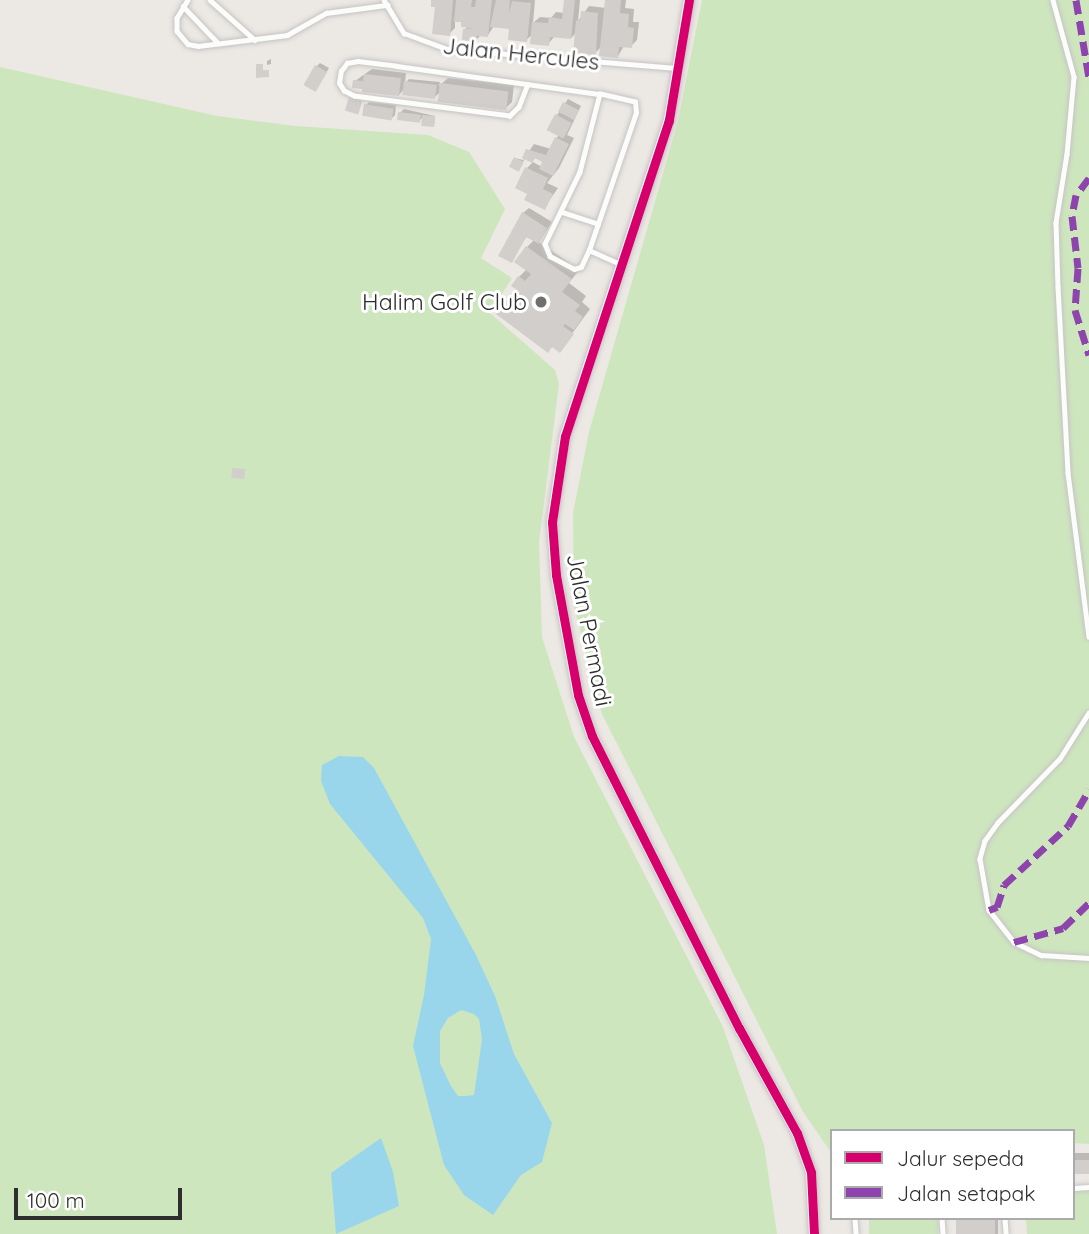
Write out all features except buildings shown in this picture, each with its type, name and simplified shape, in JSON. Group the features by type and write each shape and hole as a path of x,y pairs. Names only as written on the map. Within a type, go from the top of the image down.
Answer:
{"street":[{"name":"Jalan Permadi","path":"689,0 680,68 669,120 563,447 552,522 563,621 578,695 592,736 739,1028 783,1104 809,1162 814,1234"}],"lane":[{"path":"188,0 177,18 181,39 198,46 287,35 326,13 386,3"},
{"path":"210,0 256,40"},
{"path":"1053,0 1074,77 1067,154 1056,223 1068,473 1089,637"},
{"name":"Jalan Hercules","path":"386,3 404,33 423,43 447,49 680,68"},
{"path":"183,6 219,44"},
{"path":"528,84 519,107 510,116 354,96 344,91 339,83 341,71 347,63 358,61 528,84 600,94 635,102 636,107 598,224 589,250 578,269 550,256 546,240 580,172 600,94"},
{"path":"562,212 598,224"},
{"path":"589,250 622,264"},
{"path":"1089,713 1060,759 998,823 985,841 980,859 989,910 1014,942 1041,955 1089,958"}],"green space":[{"path":"702,0 1089,0 1089,1144 1075,1143 1075,1129 830,1129 830,1151 802,1110 602,714 574,607 573,513 589,432 678,121"},
{"path":"0,67 217,116 296,126 428,135 469,152 505,209 481,258 512,278 490,313 555,370 559,384 539,542 542,637 574,737 723,1027 764,1145 777,1234 0,1234"},
{"path":"1089,1189 1089,1234 1027,1234 1026,1220 1075,1220 1075,1190"},
{"path":"869,1220 938,1220 938,1234 869,1234"}],"water":[{"path":"339,756 363,757 374,768 476,955 495,996 514,1054 552,1123 542,1162 521,1175 493,1215 464,1195 444,1165 413,1046 424,995 431,939 423,918 330,804 321,781 322,765","holes":["461,1010 474,1014 479,1019 482,1039 474,1095 458,1096 440,1063 440,1031 448,1018"]},
{"path":"381,1138 393,1172 399,1206 336,1234 331,1173"}],"marked path":[{"path":"1076,0 1089,78"},
{"path":"1089,178 1076,195 1072,216 1078,268 1075,310 1089,355"},
{"path":"989,910 997,907 1004,885 1068,826 1089,790"},
{"path":"1014,942 1063,928 1089,903"}],"cycle path":[{"path":"689,0 669,120 565,436 552,522 556,575 578,695 592,736 739,1028 797,1133 811,1172 814,1234"}],"place":[{"name":"Halim Golf Club","path":"541,302"}]}
